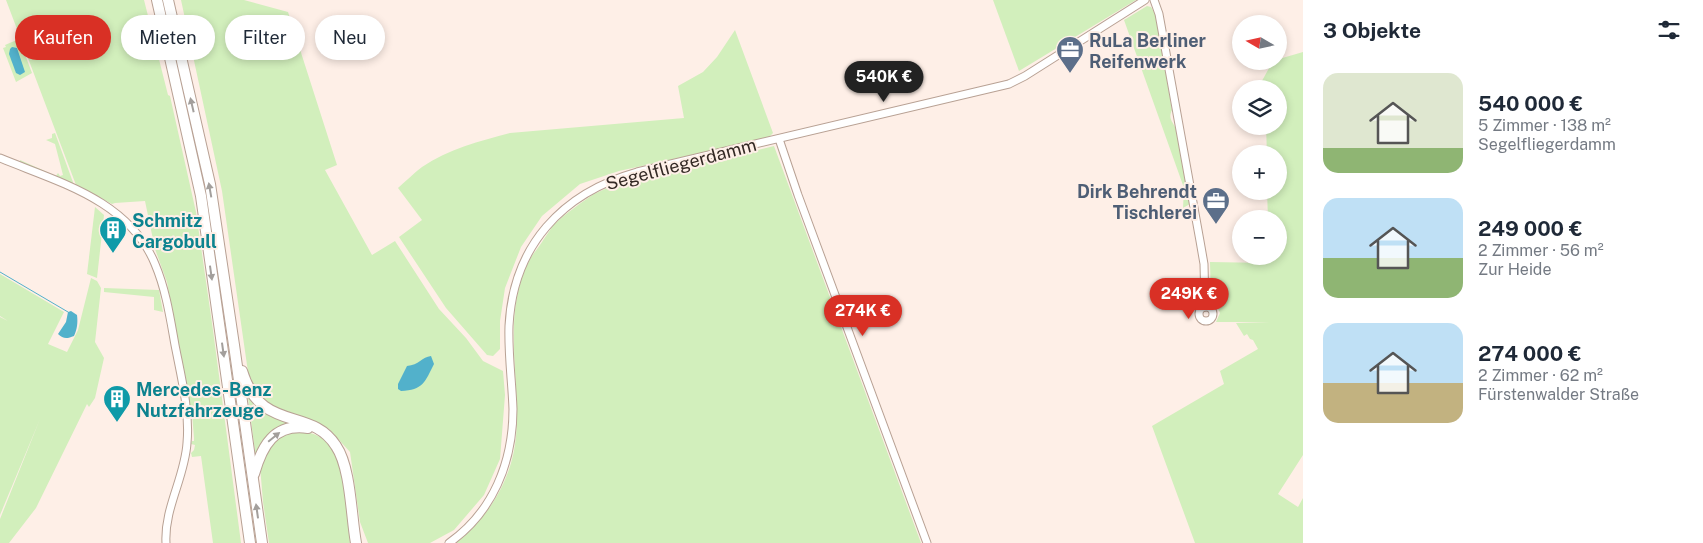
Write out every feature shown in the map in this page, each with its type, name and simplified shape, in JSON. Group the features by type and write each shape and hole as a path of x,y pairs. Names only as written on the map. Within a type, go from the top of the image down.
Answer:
{"highway":[{"path":"158,0 200,196 250,543"},
{"path":"168,0 210,184 262,543"},
{"path":"234,345 244,378 260,403 279,416 309,424 333,441 343,461 356,543"},
{"path":"252,479 261,453 276,435 295,428 319,430"}],"street":[{"name":"Segelfliegerdamm","path":"449,543 469,526 484,508 498,486 506,466 512,424 509,344 512,305 522,268 529,252 544,230 560,212 575,200 610,180 637,172 1009,84 1032,72 1145,0"},
{"path":"1154,0 1159,14 1204,264 1205,307 1210,308 1213,314 1206,324"},
{"path":"779,139 798,196 927,543"},
{"path":"0,158 77,189 110,208 137,232 155,263 167,299 182,385 188,434 186,454 170,508 166,543"}],"green space":[{"path":"6,0 144,0 148,15 121,15 121,60 159,60 168,95 170,96 196,212 241,543 213,543 201,456 192,457 191,453 195,445 191,444 194,441 192,413 167,282 155,249 145,201 112,204 76,185 29,60 111,60 111,15 15,15 15,24"},
{"path":"181,0 244,0 288,12 289,15 225,15 225,60 303,60 337,165 325,170 372,255 395,241 439,309 466,338 483,361 503,371 505,395 500,459 484,495 454,530 430,543 368,543 360,522 350,452 329,429 273,408 256,392 248,372 222,191 194,60 215,60 215,15 184,15"},
{"path":"993,0 1136,0 1019,71"},
{"path":"1147,6 1151,7 1156,15 1172,110 1170,116 1177,132 1183,159 1190,204 1183,208 1184,188 1124,20"},
{"path":"735,30 773,133 768,138 619,171 580,184 542,216 521,247 505,288 500,321 500,349 493,356 487,355 446,308 399,237 422,220 398,188 422,167 442,155 464,146 510,133 684,118 678,86 703,72 717,57"},
{"path":"15,41 15,60 27,60 32,73 16,82 3,48 6,47 5,45"},
{"path":"1303,52 1303,455 1278,494 1298,507 1303,498 1303,543 1195,543 1152,426 1224,384 1220,371 1258,349 1247,334 1244,336 1236,323 1270,322 1216,322 1220,313 1217,306 1211,300 1210,262 1232,262 1232,265 1287,265 1287,210 1268,210 1267,200 1287,200 1287,145 1267,145 1266,135 1287,135 1287,80 1262,80 1268,70 1288,70 1288,56"},
{"path":"55,133 74,185 20,163 20,160 56,176 58,173 60,176 63,175 55,144 46,140 52,138 52,134"},
{"path":"774,146 921,543 456,543 468,533 488,509 497,496 510,468 514,453 517,415 514,348 516,303 529,261 555,223 594,194 614,185"},
{"path":"95,207 104,215 97,278 87,274"},
{"path":"0,274 64,312 48,344 67,352 78,330 91,278 97,281 101,288 95,342 104,358 95,398 89,407 87,404 36,508 9,543 0,543 0,519 40,419 0,515 0,317 8,321 0,316"},
{"path":"104,288 159,290 163,312 154,310 154,297 104,292"},
{"path":"247,390 302,425 289,427 256,459"},
{"path":"303,431 314,434 324,440 330,445 336,455 346,492 350,543 269,543 260,466 270,445 286,434"}],"water":[{"path":"15,48 15,60 21,60 25,72 20,75 16,73 9,54 10,49"},
{"path":"71,311 77,315 76,331 74,336 63,338 58,334 66,322 68,312"},
{"path":"431,356 434,364 428,376 419,387 401,391 398,389 398,384 407,366"}],"waterway":[{"path":"0,272 68,312"}],"place":[{"name":"RuLa Berliner Reifenwerk","path":"1070,74"},
{"name":"Dirk Behrendt Tischlerei","path":"1216,225"},
{"name":"Schmitz Cargobull","path":"113,254"},
{"name":"Mercedes-Benz Nutzfahrzeuge","path":"117,423"}]}
